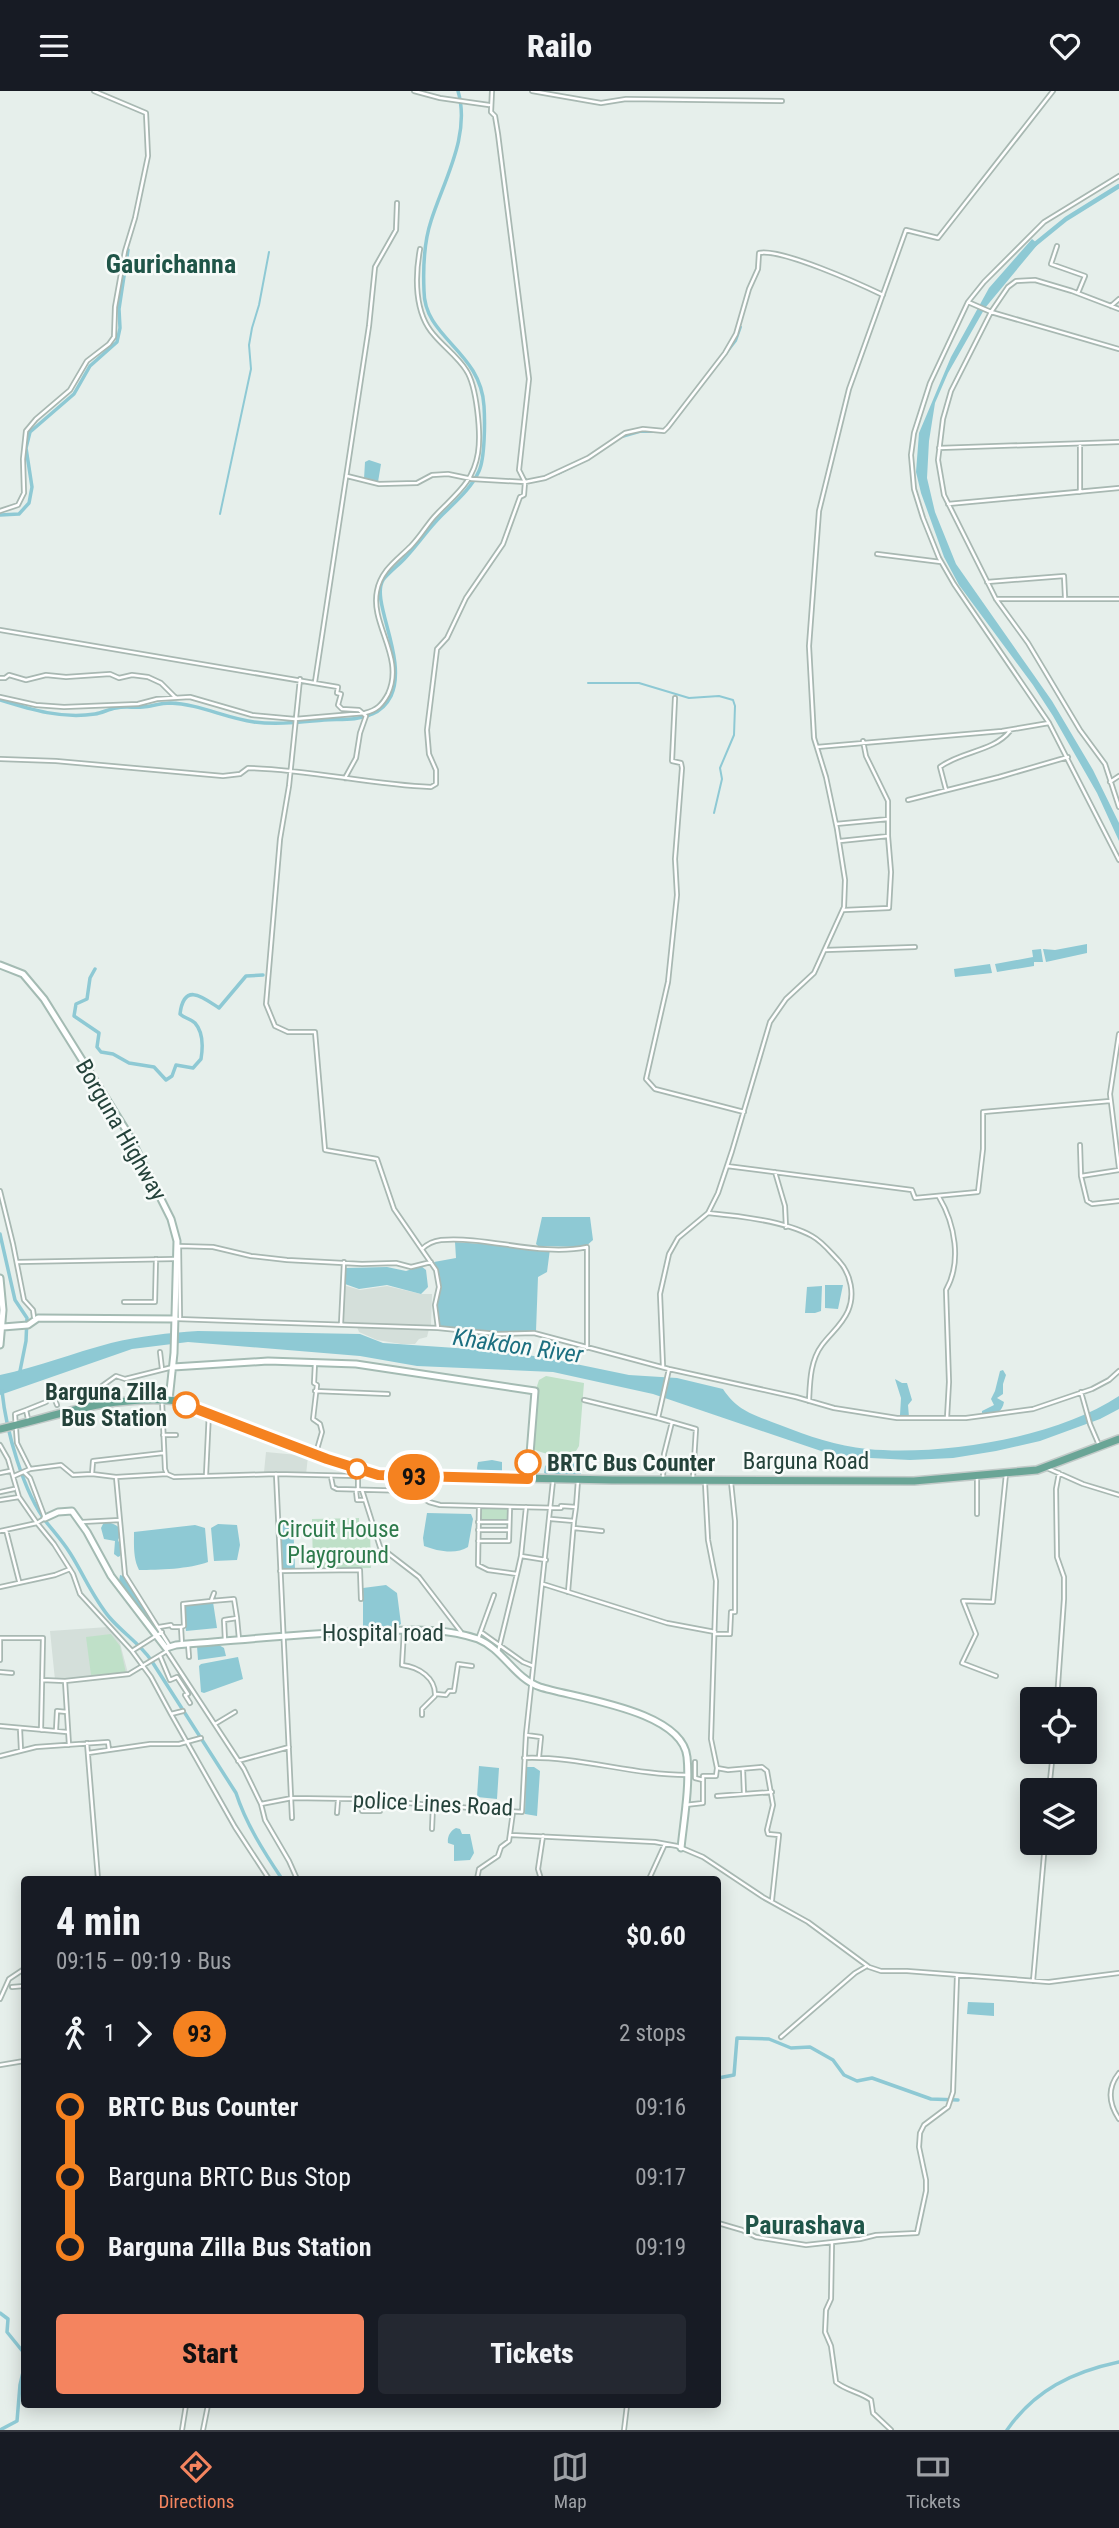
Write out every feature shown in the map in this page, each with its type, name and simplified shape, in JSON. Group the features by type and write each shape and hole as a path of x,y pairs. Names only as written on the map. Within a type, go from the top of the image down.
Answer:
{"main road":[{"name":"Barguna Road","path":"0,1429 105,1402 127,1399 166,1400 209,1412 359,1473 397,1477 528,1479 914,1481 1047,1468 1119,1439"}],"street":[{"path":"0,511 18,505 24,493 26,431 70,390 87,361 114,337 115,307 125,251 148,156 146,113 94,91"},
{"path":"414,91 440,98 491,105"},
{"path":"0,759 56,761 223,776 240,774 248,768 291,770 420,786 431,787 436,784 436,769 429,754 427,730 437,649 447,638 466,598 503,544 520,497 524,495 524,482 519,471 529,379 498,134 491,105 492,91"},
{"path":"532,91 601,103 626,99 782,101"},
{"path":"663,1366 660,1294 664,1271 674,1242 708,1213 727,1166 770,1022 778,1009 814,973 844,910 845,880 839,841 826,777 814,738 809,646 819,511 849,389 906,230 938,238 1053,91"},
{"path":"1119,176 1044,222 968,302 930,383 914,433 911,455 914,489 941,562 1049,723 1119,860"},
{"path":"315,682 369,326 375,267 396,230 397,203"},
{"path":"1058,246 1051,264 1085,276 1077,293"},
{"path":"0,697 36,705 64,707 138,703 157,699 202,699 252,715 295,719 365,713 374,711 383,703 390,689 393,671 377,608 376,594 382,574 471,479 478,455 480,429 467,370 431,333 422,314 417,274 420,249"},
{"path":"347,475 379,484 417,483 432,475 448,474 471,479 524,482 545,478 588,458 625,433 643,429 664,431 716,365 736,334 749,289 758,269 759,253 768,251 835,274 884,295"},
{"path":"1119,309 1035,280 1016,281 1007,287 991,312 951,391 939,447 939,477 948,504 996,599 1028,643 1080,730 1105,764 1119,807"},
{"path":"1111,306 1119,299"},
{"path":"968,302 991,312 1119,349"},
{"path":"939,447 1119,442"},
{"path":"1080,444 1080,492"},
{"path":"948,504 1119,488"},
{"path":"877,554 941,562"},
{"path":"987,582 1065,576 1065,598"},
{"path":"996,599 1119,599"},
{"path":"0,630 338,687 337,693 341,694 338,705 342,709 365,713"},
{"path":"0,678 9,675 26,680 46,675 66,677 110,674 119,678 132,675 148,677 161,683 176,698"},
{"path":"300,680 291,770 280,839 266,1004 275,1026 288,1032 315,1032 325,1150 377,1159 394,1209 439,1278 435,1305 438,1328"},
{"path":"676,698 672,761 681,763 682,768 675,859 677,895 668,982 646,1079 655,1089 744,1112"},
{"path":"345,778 356,758 365,713"},
{"path":"817,747 1049,723"},
{"path":"946,790 940,767 949,760 978,751 1004,738 1011,729"},
{"path":"844,910 889,908 891,871 887,836 888,801 866,756 863,741"},
{"path":"908,800 1068,757"},
{"path":"1110,782 1119,776"},
{"path":"836,824 888,819"},
{"path":"839,841 887,836"},
{"path":"825,950 915,947"},
{"name":"Borguna Highway","path":"0,965 23,974 44,999 129,1135 171,1219 177,1241 177,1321 173,1367 166,1400"},
{"path":"1081,1176 1119,1168 1110,1101 1119,1034"},
{"path":"727,1166 912,1190 915,1198 979,1192 983,1112 1110,1101"},
{"path":"1080,1145 1081,1176 1087,1201 1092,1204 1119,1201"},
{"path":"775,1172 783,1199 786,1227"},
{"path":"0,1191 23,1300 33,1310 35,1321"},
{"path":"939,1197 949,1213 956,1257 952,1280 946,1290 949,1382 947,1418"},
{"path":"708,1213 749,1217 811,1235 822,1242 845,1267 851,1285 851,1300 845,1317 823,1344 813,1365 809,1401"},
{"path":"422,1249 428,1243 451,1240 531,1247 587,1247 587,1348"},
{"path":"177,1321 179,1246 213,1247 251,1256 396,1263 411,1267 431,1262"},
{"path":"124,1302 155,1302 156,1259"},
{"path":"17,1262 176,1259"},
{"path":"341,1324 344,1262"},
{"path":"0,1278 3,1291 0,1345"},
{"path":"3,1327 25,1325 38,1318 53,1317 341,1324 438,1328 496,1334 534,1333 669,1369 834,1408 897,1418 947,1418 1033,1409 1102,1384 1119,1371"},
{"path":"160,1352 162,1369"},
{"path":"105,1402 102,1386 116,1376 125,1379 173,1367 268,1361 384,1367 535,1391 528,1479"},
{"path":"315,1363 314,1383 317,1385 313,1419 320,1423 322,1432 315,1454"},
{"path":"658,1418 669,1369"},
{"path":"315,1391 388,1394"},
{"path":"1081,1392 1100,1448"},
{"path":"55,1400 57,1405"},
{"path":"166,1400 163,1453 167,1474"},
{"path":"584,1400 696,1429 693,1479"},
{"path":"30,1469 18,1443 15,1414 47,1402"},
{"path":"26,1410 29,1422"},
{"path":"206,1476 209,1412"},
{"path":"663,1479 664,1454 672,1422"},
{"path":"163,1435 176,1435"},
{"path":"0,1445 14,1476 19,1497 70,1569 80,1594 142,1665 235,1827 267,1876"},
{"path":"92,1474 93,1461 163,1453"},
{"path":"14,1476 30,1469 61,1465 74,1475 116,1477 167,1474 173,1477 276,1474 331,1477 359,1473 357,1500 365,1500"},
{"path":"1047,1468 1083,1484 1119,1495"},
{"path":"0,1473 11,1471"},
{"path":"24,1472 30,1478 45,1518"},
{"path":"996,1676 962,1663 976,1634 963,1601 993,1602 1006,1473"},
{"path":"1057,1687 1064,1599 1064,1577 1058,1556 1056,1475 1059,1473"},
{"path":"276,1474 292,1818"},
{"path":"976,1476 977,1514"},
{"path":"116,1477 127,1580 159,1627 159,1634"},
{"path":"331,1477 333,1487 337,1489 411,1491 440,1505 576,1507"},
{"name":"police Lines Road","path":"261,1804 292,1798 523,1811 526,1735 553,1479"},
{"path":"568,1592 578,1479"},
{"path":"685,1805 703,1803 704,1776 716,1776 717,1768 712,1756 711,1738 716,1581 708,1540 705,1480"},
{"path":"543,1584 667,1623 730,1635 731,1612 735,1612 735,1521 731,1480"},
{"path":"0,1492 15,1488"},
{"path":"359,1490 365,1500 380,1547 419,1577 457,1630 466,1636"},
{"path":"0,1500 19,1497"},
{"path":"479,1506 478,1565 488,1570 517,1574"},
{"path":"478,1541 509,1541 510,1507"},
{"path":"498,1653 521,1556 527,1507"},
{"path":"0,1531 38,1523 70,1510 80,1522 101,1560 159,1634 238,1761 261,1804 265,1820 295,1876"},
{"path":"550,1519 574,1521"},
{"path":"80,1522 120,1520"},
{"path":"478,1522 509,1522"},
{"path":"573,1528 602,1531"},
{"path":"6,1530 20,1582"},
{"path":"478,1530 509,1530"},
{"path":"521,1556 546,1560"},
{"path":"0,1587 70,1569"},
{"path":"280,1571 360,1570 361,1599"},
{"path":"211,1601 214,1593"},
{"path":"478,1639 494,1595"},
{"path":"159,1627 184,1626 183,1604 234,1599 239,1639"},
{"path":"225,1641 224,1620 237,1618"},
{"path":"181,1626 189,1657"},
{"name":"Hospital road","path":"166,1648 282,1635 429,1629 478,1639 490,1645 519,1675 532,1684 620,1706 667,1730 685,1750 687,1775 681,1848"},
{"path":"404,1630 402,1665 422,1671 434,1685 436,1694"},
{"path":"481,1632 534,1667"},
{"path":"132,1651 159,1634"},
{"path":"0,1660 0,1639 43,1638 41,1730"},
{"path":"42,1680 65,1681 129,1675 166,1648"},
{"path":"159,1655 170,1680 177,1677 188,1693 185,1695 189,1704 198,1699"},
{"path":"436,1694 446,1695 449,1691 454,1691 458,1664 471,1666"},
{"path":"0,1672 12,1673"},
{"path":"65,1681 69,1745"},
{"path":"422,1714 422,1709 436,1694"},
{"path":"56,1730 57,1711 67,1712"},
{"path":"171,1714 183,1711"},
{"path":"215,1724 235,1712"},
{"path":"0,1726 67,1731"},
{"path":"20,1729 21,1750"},
{"path":"526,1735 541,1737 539,1757"},
{"path":"88,1753 187,1742 201,1738"},
{"path":"0,1756 21,1750 108,1742 109,1750"},
{"path":"87,1744 97,1876"},
{"path":"238,1761 289,1747"},
{"path":"524,1758 561,1757 651,1773 687,1775"},
{"path":"695,1762 695,1778 704,1780"},
{"path":"717,1768 762,1767 767,1771 774,1805 766,1830 768,1834 779,1835 772,1900"},
{"path":"743,1769 744,1794"},
{"path":"718,1796 772,1791"},
{"path":"337,1813 338,1800"},
{"path":"358,1800 362,1811 380,1811"},
{"path":"432,1829 433,1805"},
{"path":"356,1807 361,1807"},
{"path":"478,1876 479,1869 498,1856 500,1849 509,1840 513,1812"},
{"path":"511,1835 665,1843 681,1848 724,1870 808,1922 867,1966 881,1971 1033,1981 1082,1979 1119,1973"},
{"path":"540,1876 538,1869 543,1836"},
{"path":"650,1876 665,1843"},
{"path":"1033,1981 1044,1855"},
{"path":"781,2037 855,1972 867,1966"},
{"path":"0,1999 9,1979 21,1971"},
{"path":"721,2224 772,2240 806,2245 876,2235 918,2233 926,2191 919,2147 920,2133 924,2125 948,2107 953,2092 957,1975"},
{"path":"12,1987 21,1986"},
{"path":"0,2066 21,2062"},
{"path":"1119,2073 1111,2086 1111,2099 1119,2119"},
{"path":"832,2243 831,2299 826,2310 825,2332 831,2346 836,2382 871,2400 873,2413 891,2430"},
{"path":"181,2430 185,2408"},
{"path":"203,2430 207,2408"},
{"path":"624,2430 628,2408"}],"shaded area":[{"path":"343,1285 360,1290 387,1286 432,1294 431,1326 342,1323"},
{"path":"357,1327 429,1329 427,1337 419,1339 415,1344 401,1344 377,1340 359,1332"},
{"path":"266,1452 308,1456 306,1475 264,1472"},
{"path":"108,1627 120,1643 129,1677 55,1680 50,1631"}],"green space":[{"path":"546,1376 584,1383 579,1446 576,1451 553,1454 530,1447 537,1386 539,1380"},
{"path":"481,1508 508,1509 508,1522 480,1521"},
{"name":"Circuit House Playground","path":"359,1518 359,1529 370,1529 371,1568 313,1569 312,1519"},
{"path":"111,1634 120,1646 126,1673 91,1675 86,1637"}],"water":[{"path":"1032,239 1038,244 985,308 948,373 935,403 927,478 935,512 956,564 1052,701 1093,770 1119,823 1119,841 1097,793 1053,716 959,585 944,557 916,472 919,433 951,357 989,288"},
{"path":"369,460 381,464 378,482 364,479 365,462"},
{"path":"1087,944 1087,953 1046,962 1043,949 1055,950"},
{"path":"1041,949 1043,962 997,972 995,964 1033,957 1032,950"},
{"path":"990,964 992,973 955,977 954,969"},
{"path":"542,1217 590,1217 593,1240 585,1247 538,1246 536,1244"},
{"path":"455,1242 550,1249 547,1272 538,1277 536,1331 497,1332 439,1327 436,1302 439,1277 434,1262 456,1258"},
{"path":"421,1266 426,1270 428,1287 421,1294 387,1285 359,1289 345,1284 345,1268 387,1267 406,1271"},
{"path":"825,1285 843,1285 838,1309 825,1308"},
{"path":"822,1286 821,1311 805,1313 807,1287"},
{"path":"198,1331 360,1334 383,1343 485,1350 542,1357 629,1375 677,1378 723,1389 735,1403 748,1412 812,1437 867,1449 929,1450 998,1441 1064,1423 1119,1396 1119,1409 1100,1419 1040,1441 996,1451 953,1458 870,1458 830,1454 653,1394 553,1372 417,1366 360,1356 188,1342 132,1349 0,1395 0,1375 122,1341"},
{"path":"1003,1370 1006,1375 1003,1394 997,1398 1004,1402 1003,1406 996,1413 982,1414 982,1411 994,1405 991,1399 1000,1371"},
{"path":"895,1379 907,1383 912,1400 908,1405 909,1417 900,1415 901,1398"},
{"path":"578,1461 581,1474 548,1475 544,1473 545,1466 550,1462"},
{"path":"478,1462 502,1462 502,1474 478,1475"},
{"path":"427,1513 471,1514 473,1519 468,1547 452,1552 424,1546"},
{"path":"293,1520 295,1568 283,1569 281,1521"},
{"path":"104,1522 120,1529 118,1540 122,1549 118,1557 114,1554 115,1541 104,1539 101,1528"},
{"path":"218,1524 237,1525 240,1545 237,1560 214,1561 211,1528"},
{"path":"195,1525 205,1528 208,1562 183,1568 139,1570 135,1556 134,1532"},
{"path":"120,1575 123,1576 159,1632 119,1581"},
{"path":"386,1585 397,1593 401,1624 396,1627 363,1627 363,1588"},
{"path":"213,1602 217,1628 186,1631 184,1605"},
{"path":"217,1644 224,1648 226,1656 198,1660 197,1646"},
{"path":"238,1657 243,1679 201,1692 201,1664"},
{"path":"479,1766 499,1768 497,1799 477,1797"},
{"path":"526,1767 534,1767 540,1771 537,1816 525,1814"},
{"path":"456,1828 460,1829 462,1834 470,1834 474,1853 470,1860 454,1861 454,1845 448,1841 451,1832"},
{"path":"968,2002 994,2003 994,2016 967,2014"}],"waterway":[{"path":"0,700 35,710 71,715 95,714 119,707 170,703 243,720 272,723 360,718 378,711 387,702 395,681 395,665 381,602 380,589 383,580 472,484 481,465 483,449 484,406 481,387 464,358 433,321 426,307 424,291 424,255 429,229 459,141 461,108 458,91"},
{"path":"1034,245 1066,219 1119,186"},
{"path":"0,515 19,514 29,503 32,487 26,448 30,432 74,394 90,366 117,342 128,250"},
{"path":"220,514 251,369 249,345 269,252"},
{"path":"716,367 736,341 741,327"},
{"path":"669,428 712,372"},
{"path":"619,438 640,432 661,432"},
{"path":"558,474 588,459"},
{"path":"588,683 639,683 689,698 719,696 733,700 734,735 720,768 722,779 714,813"},
{"path":"95,969 90,978 87,999 76,1004 74,1016 99,1033 97,1047 101,1052 113,1054 129,1063 154,1067 166,1080 172,1076 176,1065 193,1068 201,1059 200,1031 195,1023 180,1014 186,998 195,995 219,1008 246,976 263,975"},
{"path":"0,1234 15,1300 27,1318 20,1371"},
{"path":"2,1391 7,1424 17,1460 38,1510 70,1553 104,1610 151,1660 236,1793 250,1827 280,1876"},
{"path":"721,2077 734,2075 737,2038 769,2039 791,2048 810,2047 833,2060 844,2075 857,2081 872,2078 931,2099 958,2100"},
{"path":"0,2313 8,2319 7,2332 21,2349"},
{"path":"1007,2430 1030,2404 1056,2385 1086,2371 1119,2362"},
{"path":"0,2430 17,2421 21,2381"}],"bus line":[{"name":"93","path":"186,1405 327,1459 378,1475 528,1479 528,1463"}],"place":[{"name":"Barguna Zilla Bus Station","path":"186,1405"},
{"name":"BRTC Bus Counter","path":"528,1463"}],"district":[{"name":"Gaurichanna","path":"171,264"},
{"name":"Paurashava","path":"805,2225"}],"water label":[{"name":"Khakdon River","path":"518,1346"}]}
